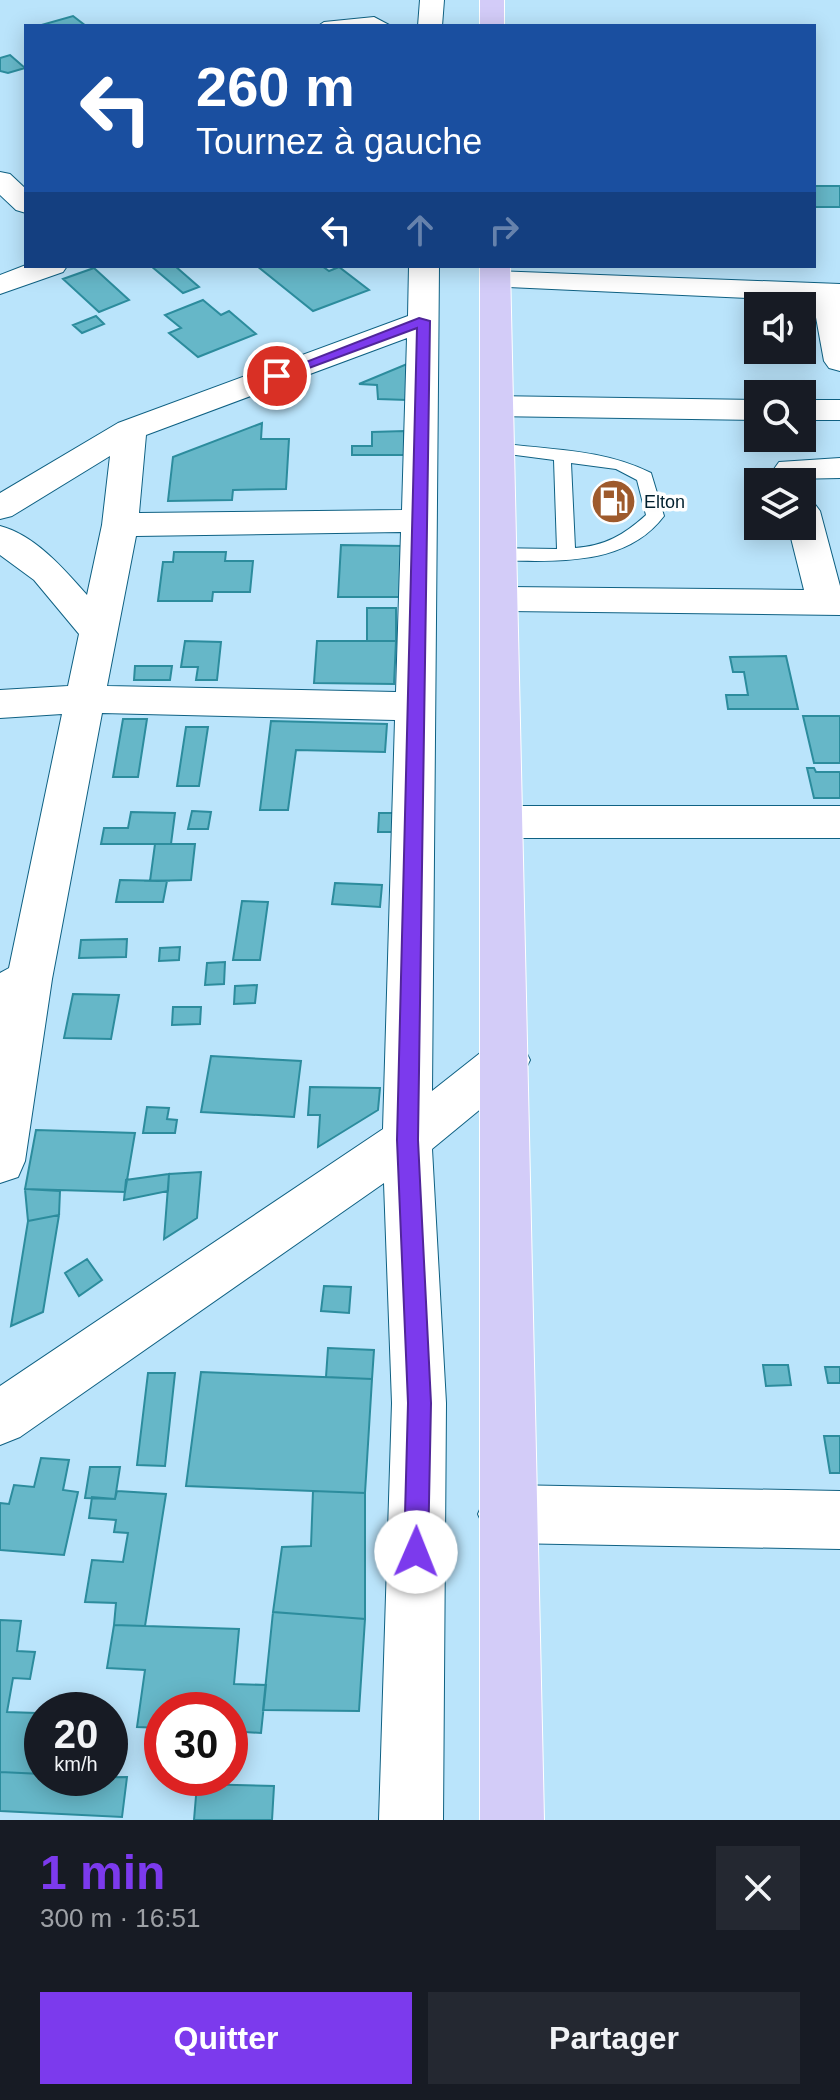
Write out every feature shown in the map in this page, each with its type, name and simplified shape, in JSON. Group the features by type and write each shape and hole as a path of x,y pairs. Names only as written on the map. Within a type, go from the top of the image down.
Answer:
{"highway":[{"path":"492,0 492,24"},
{"path":"495,273 512,1820"}],"street":[{"path":"430,24 432,0"},
{"path":"0,180 24,202"},
{"path":"0,285 47,268"},
{"path":"411,1820 419,1403 407,1140 424,268"},
{"path":"495,273 833,292 840,361"},
{"path":"0,508 130,430 424,321"},
{"path":"816,410 840,410"},
{"path":"497,427 744,411"},
{"path":"0,1161 14,987 99,633 120,525 130,430"},
{"path":"790,463 840,468"},
{"path":"120,525 419,521"},
{"path":"0,537 47,572 99,633"},
{"path":"499,577 833,603 812,540"},
{"path":"0,704 85,699 416,706"},
{"path":"501,822 840,822"},
{"path":"0,1418 407,1140 506,1060"},
{"path":"507,1514 840,1520"}],"lane":[{"path":"344,24 374,21 381,24"},
{"path":"497,427 562,454 620,464 645,477 655,516 625,541 607,548 566,554 499,577"},
{"path":"562,454 566,554"}],"building":[{"path":"73,16 83,24 45,24"},
{"path":"10,55 24,68 8,73 0,71 0,58"},
{"path":"816,186 840,186 840,207 816,207"},
{"path":"94,268 129,300 99,312 63,279"},
{"path":"153,268 177,268 199,287 183,293"},
{"path":"259,268 325,268 329,271 340,268 369,290 313,311"},
{"path":"203,300 221,315 229,311 256,334 198,357 169,333 181,328 165,315"},
{"path":"96,316 104,324 82,333 73,325"},
{"path":"407,364 407,400 378,399 377,385 359,384"},
{"path":"262,423 261,439 289,439 286,489 233,490 232,500 168,501 173,457"},
{"path":"404,431 404,455 352,455 352,446 372,446 372,432"},
{"path":"341,545 403,546 401,597 338,597"},
{"path":"174,552 226,552 225,561 253,561 250,592 213,592 212,601 158,601 163,562 173,562"},
{"path":"367,608 396,608 396,641 367,641"},
{"path":"185,641 221,642 217,680 196,680 198,667 181,667"},
{"path":"317,641 396,641 394,684 314,683"},
{"path":"786,656 798,709 728,709 726,695 748,695 744,672 733,672 730,657"},
{"path":"135,666 172,666 170,680 134,680"},
{"path":"803,716 840,716 840,763 814,763"},
{"path":"123,719 147,719 138,777 113,777"},
{"path":"271,721 387,724 385,752 296,750 288,810 260,810"},
{"path":"186,727 208,727 199,786 177,786"},
{"path":"807,768 814,768 816,772 840,772 840,798 814,798"},
{"path":"192,811 211,812 208,829 188,829"},
{"path":"131,812 175,813 171,844 101,844 104,828 128,828"},
{"path":"379,813 394,813 394,832 378,832"},
{"path":"155,844 195,844 191,880 150,881"},
{"path":"120,880 167,881 163,902 116,902"},
{"path":"335,883 382,885 380,907 332,904"},
{"path":"242,901 268,902 260,960 233,960"},
{"path":"127,939 126,957 79,958 81,940"},
{"path":"180,947 179,960 159,961 160,948"},
{"path":"225,962 224,984 205,985 207,963"},
{"path":"257,985 255,1003 234,1004 235,986"},
{"path":"73,994 119,995 111,1039 64,1038"},
{"path":"173,1007 201,1007 200,1024 172,1025"},
{"path":"211,1056 301,1061 294,1117 201,1112"},
{"path":"310,1087 380,1088 378,1110 318,1147 320,1115 308,1115"},
{"path":"147,1107 169,1108 167,1119 177,1120 175,1133 143,1133"},
{"path":"36,1130 135,1133 125,1192 25,1189"},
{"path":"201,1172 197,1218 164,1239 169,1174"},
{"path":"169,1174 168,1191 124,1200 126,1180"},
{"path":"25,1189 60,1191 59,1215 28,1221"},
{"path":"59,1215 43,1312 11,1326 28,1221"},
{"path":"87,1259 102,1280 79,1296 65,1273"},
{"path":"324,1286 351,1287 349,1313 321,1311"},
{"path":"328,1348 374,1350 372,1379 326,1377"},
{"path":"763,1365 788,1365 791,1385 766,1386"},
{"path":"825,1367 840,1367 840,1383 828,1383"},
{"path":"201,1372 372,1379 365,1493 186,1486"},
{"path":"148,1373 175,1373 165,1466 137,1465"},
{"path":"824,1436 840,1436 840,1473 830,1473"},
{"path":"41,1458 69,1460 63,1490 78,1492 64,1555 0,1550 0,1503 9,1504 14,1485 34,1487"},
{"path":"90,1467 120,1467 115,1499 85,1498"},
{"path":"117,1491 166,1494 145,1626 114,1625 116,1603 85,1602 92,1560 123,1562 128,1533 114,1532 116,1520 89,1518 92,1497 115,1499"},
{"path":"313,1491 365,1493 365,1619 273,1612 282,1547 311,1546"},
{"path":"273,1612 365,1619 359,1711 263,1710"},
{"path":"0,1620 21,1621 17,1651 35,1652 30,1679 13,1678 7,1712 24,1713 24,1773 0,1772"},
{"path":"114,1625 239,1629 234,1684 266,1685 261,1733 248,1732 248,1692 144,1692 144,1727 137,1727 145,1670 107,1668"},
{"path":"0,1772 24,1773 24,1796 125,1796 122,1817 0,1811"},
{"path":"248,1785 274,1786 272,1820 194,1820 196,1796 248,1796"}],"place":[{"name":"Elton","path":"613,502"}],"route":[{"path":"277,376 424,321 407,1140 419,1403 416,1552"}]}
